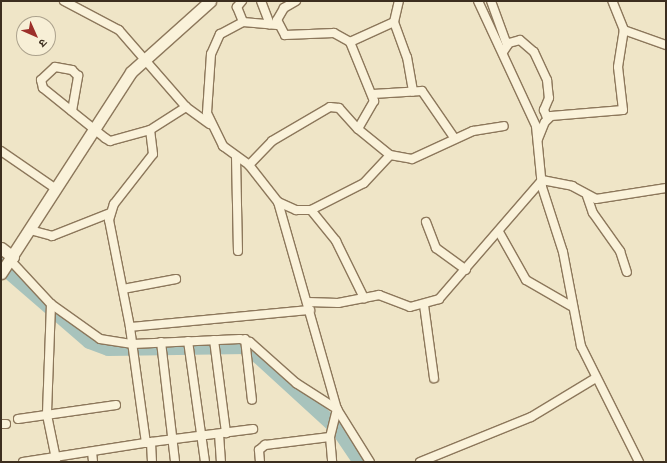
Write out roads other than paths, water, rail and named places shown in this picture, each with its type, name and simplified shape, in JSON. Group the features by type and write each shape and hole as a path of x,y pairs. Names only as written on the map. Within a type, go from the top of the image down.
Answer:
{"street":[{"path":"64,1 108,21 144,58 186,107 209,124 223,146 236,157 249,165 278,202 309,306 337,409 370,462"},
{"path":"7,265 94,130 144,58 210,1"},
{"path":"242,1 237,7 243,22"},
{"path":"261,1 273,25"},
{"path":"273,25 280,13 296,1"},
{"path":"399,1 394,22 407,57 413,91"},
{"path":"491,1 505,48 532,116 538,139 542,180 563,252 571,306 581,346 594,379 639,462"},
{"path":"547,118 559,113 624,110 618,67 624,30 612,1"},
{"path":"480,2 505,48"},
{"path":"209,124 207,101 214,44 226,29 243,22 273,25 292,37 334,33 350,42 373,94 373,107 358,129"},
{"path":"350,42 394,22"},
{"path":"624,30 666,45"},
{"path":"505,48 523,41 542,65 549,94 544,110 547,118 538,139"},
{"path":"72,111 78,76 72,70 55,67 40,84 94,130 110,141 116,142 150,130 186,107"},
{"path":"373,94 422,91 429,97 455,138"},
{"path":"249,165 272,141 330,107 339,108 358,129 390,155 412,159 473,131 504,126"},
{"path":"30,230 52,236 110,213 153,154 150,130"},
{"path":"1,151 56,190"},
{"path":"278,202 296,210 311,210 364,183 390,155"},
{"path":"236,157 238,251"},
{"path":"542,180 572,186 586,196 601,199 666,188"},
{"path":"130,327 338,303 379,295 410,307 424,305 439,299 499,232 542,180"},
{"path":"586,196 593,213 620,251 627,272"},
{"path":"311,210 336,242 364,298"},
{"path":"110,213 152,462"},
{"path":"426,222 436,248 466,270"},
{"path":"499,232 526,280 571,306"},
{"path":"1,248 7,265 50,304 90,334 133,344 245,339 296,383 337,409"},
{"path":"123,289 176,279"},
{"path":"50,304 47,415 56,459"},
{"path":"424,305 434,378"},
{"path":"245,339 252,400"},
{"path":"214,340 222,433 221,462"},
{"path":"188,341 205,462"},
{"path":"160,342 176,462"},
{"path":"420,462 531,417 594,379"},
{"path":"18,419 116,405"},
{"path":"332,462 331,433 337,409"},
{"path":"23,462 56,459 149,442 253,429"},
{"path":"260,462 259,450 265,445 331,433"},
{"path":"92,452 93,462"}],"waterway":[{"path":"1,265 89,341 108,348 247,346 338,429 360,462"}]}
